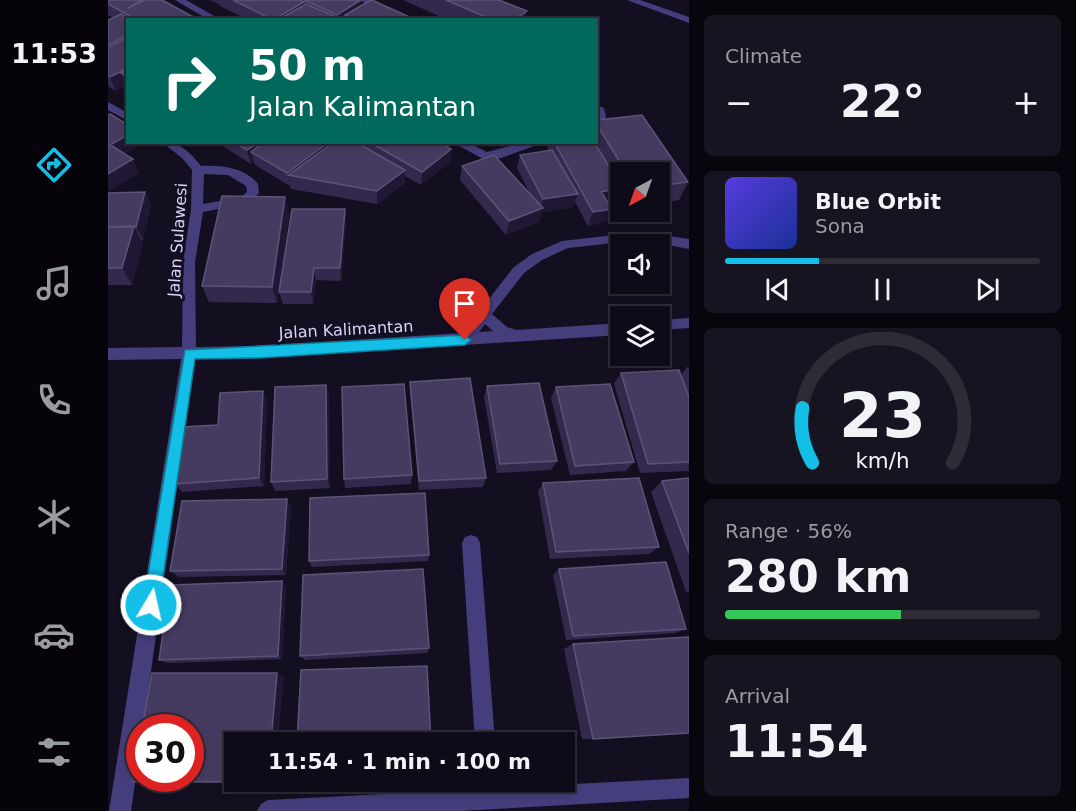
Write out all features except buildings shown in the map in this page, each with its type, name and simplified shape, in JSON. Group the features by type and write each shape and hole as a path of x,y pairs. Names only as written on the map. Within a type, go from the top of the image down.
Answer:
{"street":[{"path":"179,0 213,18"},
{"path":"363,0 403,18"},
{"path":"631,0 689,20"},
{"path":"375,14 384,9"},
{"path":"108,105 126,117"},
{"path":"598,109 601,117 598,122"},
{"name":"Jalan Sulawesi","path":"120,811 189,354 189,262 197,209 198,170 187,156 169,144"},
{"path":"461,144 485,156 497,155 533,144"},
{"path":"197,209 245,200 253,193 252,184 241,175 225,169 198,170"},
{"path":"465,340 519,270 537,257 566,244 641,236 689,244"},
{"path":"484,315 502,331 520,336"},
{"path":"670,324 689,323"},
{"name":"Jalan Kalimantan","path":"108,354 259,352 610,330"},
{"path":"471,543 484,732"},
{"path":"575,789 689,788"},
{"path":"268,811 468,792"}],"route":[{"path":"151,605 189,354 465,340"}]}
